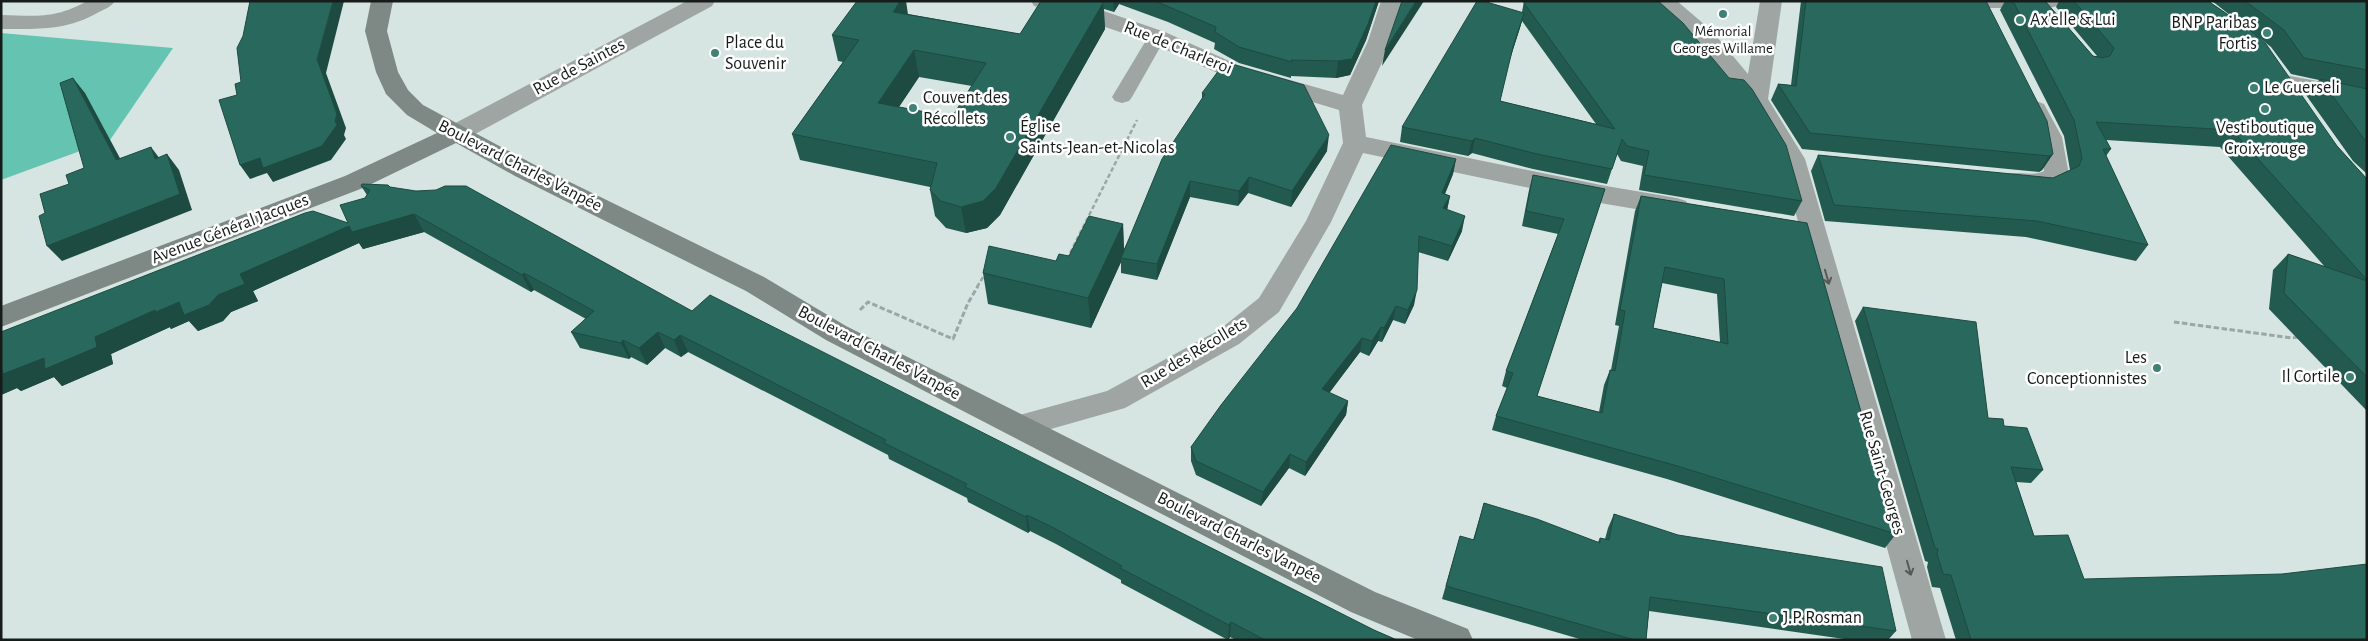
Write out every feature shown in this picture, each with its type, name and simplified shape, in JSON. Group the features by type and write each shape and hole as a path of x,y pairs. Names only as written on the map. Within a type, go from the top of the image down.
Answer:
{"main road":[{"name":"Boulevard Charles Vanpée","path":"382,1 376,30 387,72 398,94 414,110 524,170 754,284 836,333 1363,602 1456,640"},
{"name":"Avenue Général Jacques","path":"1,317 354,182 455,134"}],"street":[{"path":"1,22 50,23 78,15 104,1"},
{"name":"Rue de Saintes","path":"455,134 704,1"},
{"name":"Rue de Charleroi","path":"1042,1 1157,37 1230,70 1350,105"},
{"path":"1392,1 1382,37 1370,68 1350,105 1355,143 1606,195 1700,211"},
{"name":"Rue Saint-Georges","path":"1664,1 1704,36 1803,160 1814,230 1929,640"},
{"path":"1756,99 1771,1"},
{"path":"1979,8 2043,2 2055,23"},
{"path":"2300,106 2278,75 2367,98"},
{"path":"1992,178 2042,183 2057,174 2050,137 2024,87"},
{"name":"Rue des Récollets","path":"1019,426 1115,400 1229,336 1269,305 1318,222 1355,143"},
{"path":"1785,226 1814,230"},
{"path":"1836,307 1866,311"}],"lane":[{"path":"1122,97 1157,37"}],"path":[{"path":"1064,265 1142,108 1122,97"},
{"path":"868,302 953,339 968,303 984,275 991,272"},
{"path":"2174,322 2292,338 2301,337"}],"green space":[{"path":"1,33 173,48 110,140 1,180"}],"building":[{"path":"250,1 333,1 317,59 337,114 335,121 337,125 322,146 263,168 260,158 240,165 219,100 237,95 235,84 241,82 237,48 243,36"},
{"path":"857,1 900,1 893,12 1020,34 1041,1 1099,1 1103,3 996,188 983,201 961,207 941,201 930,190 937,163 792,134 859,40 832,35","holes":["914,50 986,63 952,117 878,103"]},
{"path":"1155,1 1376,1 1352,59 1338,61 1291,60 1292,62 1239,47 1215,32 1216,27"},
{"path":"1402,1 1416,1 1385,50"},
{"path":"1477,1 1524,13 1513,47 1500,101 1615,129 1524,1 1658,1 1683,23 1729,78 1744,80 1752,89 1786,145 1802,201 1644,175 1649,151 1627,146 1622,139 1612,169 1537,154 1475,138 1472,141 1402,127"},
{"path":"1806,1 1986,1 2047,121 2053,154 2049,156 1810,133 1778,84 1796,86"},
{"path":"2013,1 2045,1 2093,56 2102,58 2110,56 2114,48 2074,1 2208,1 2249,29 2266,44 2337,146 2367,179 2367,280 2232,130 2096,122 2111,149 2103,149 2148,245 2037,221 1834,205 1818,155 2053,178 2079,166 2082,158 2074,120"},
{"path":"2245,1 2367,1 2367,70 2304,58 2284,30"},
{"path":"1225,62 1304,85 1329,135 1292,191 1249,177 1239,191 1190,181 1157,264 1121,258 1162,159 1205,94 1202,93"},
{"path":"73,78 116,160 151,147 155,159 167,154 180,194 47,246 39,216 45,213 40,194 69,184 66,175 84,168 60,83"},
{"path":"2320,79 2367,89 2367,143"},
{"path":"1391,145 1456,159 1442,193 1450,196 1443,208 1465,216 1452,246 1419,236 1417,290 1408,310 1396,306 1384,328 1381,327 1372,341 1362,338 1322,389 1348,401 1306,462 1290,454 1263,492 1196,461 1191,447 1221,405 1297,308"},
{"path":"1533,175 1605,189 1537,396 1602,413 1610,370 1615,371 1625,311 1620,310 1641,196 1807,223 1896,534 1674,465 1496,416 1513,373 1506,371 1564,219 1526,211","holes":["1665,267 1724,279 1728,344 1653,328"]},
{"path":"362,184 388,185 390,187 416,191 436,190 445,186 466,186 692,311 710,295 1397,640 1265,640 1231,622 1229,625 1120,568 1122,566 1054,528 1027,515 1026,517 965,487 967,484 884,443 886,440 680,335 674,340 658,332 639,348 623,340 621,343 571,332 594,311 524,273 522,275 414,214 352,232 349,226 240,274 245,284 218,295 209,305 184,315 179,302 156,312 155,310 95,337 97,347 45,369 44,358 3,374 1,370 1,332 305,213 313,211 348,223 340,205 365,198 370,190 361,186"},
{"path":"1089,216 1123,224 1088,298 983,273 989,246 1056,261 1059,254 1069,256"},
{"path":"2288,254 2367,281 2367,377 2284,293"},
{"path":"1863,307 1976,322 1988,418 2003,419 2004,426 2027,428 2043,470 2011,467 2034,536 2068,535 2084,579 2282,574 2367,564 2367,640 1971,640 1951,575 1943,574 1937,554 1938,549 1935,548"},
{"path":"1484,503 1537,519 1600,543 1600,538 1609,540 1614,514 1678,535 1882,567 1896,631 1650,597 1646,640 1635,640 1446,586 1460,536 1474,540"}],"place":[{"name":"Mémorial Georges Willame","path":"1723,14"},
{"name":"Ax'elle & Lui","path":"2020,20"},
{"name":"BNP Paribas Fortis","path":"2267,33"},
{"name":"Place du Souvenir","path":"715,53"},
{"name":"Le Guerseli","path":"2254,88"},
{"name":"Couvent des Récollets","path":"913,108"},
{"name":"Vestiboutique Croix-rouge","path":"2265,109"},
{"name":"Église Saints-Jean-et-Nicolas","path":"1010,137"},
{"name":"Les Conceptionnistes","path":"2157,368"},
{"name":"Il Cortile","path":"2350,377"},
{"name":"J.P. Rosman","path":"1773,618"}]}
